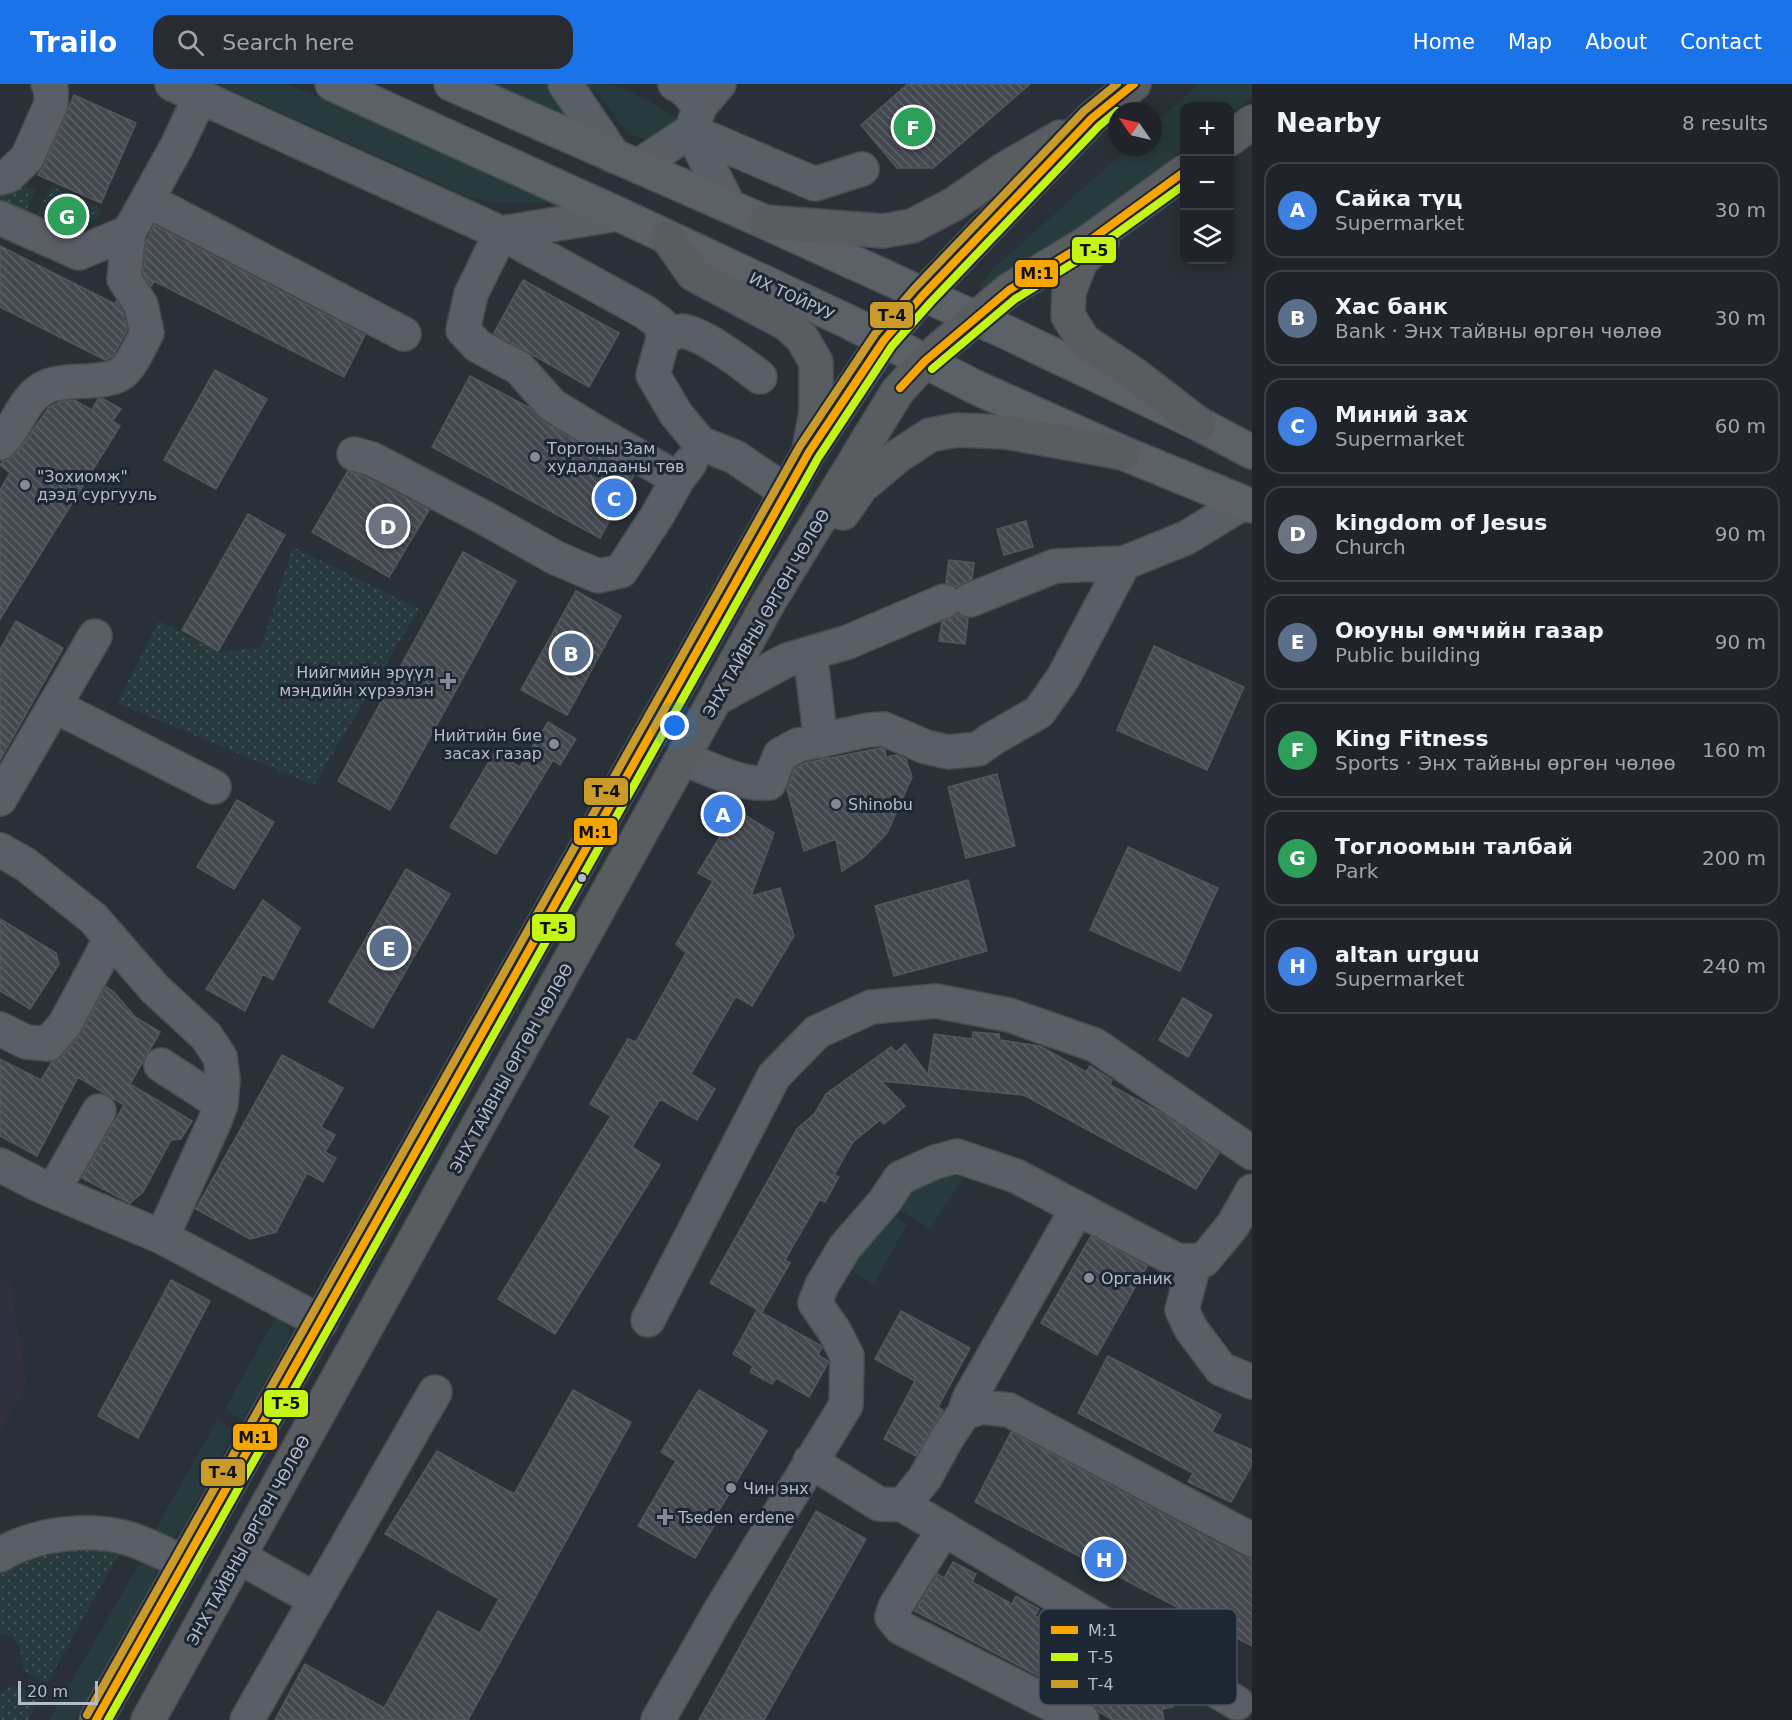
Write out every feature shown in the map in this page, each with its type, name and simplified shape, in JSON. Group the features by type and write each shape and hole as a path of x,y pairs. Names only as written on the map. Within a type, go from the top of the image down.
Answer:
{"highway":[{"path":"96,1720 809,452 884,340 923,295 1092,118 1134,84"},
{"path":"765,222 882,231 912,226 954,204 1004,170 1092,118"},
{"path":"1234,136 1252,122"},
{"name":"ЭНХ ТАЙВНЫ ӨРГӨН ЧӨЛӨӨ","path":"148,1720 769,602 897,392 926,361 1009,290 1085,244 1180,176"},
{"path":"1149,199 1081,261 1069,292 1068,316 1084,341 1134,374 1199,424"},
{"path":"668,238 693,274 787,324 802,338 816,362 816,413 809,452"},
{"path":"769,602 816,551 861,487 898,456 930,435 957,430 1006,432 1123,453"}],"main road":[{"name":"ИХ ТОЙРУУ","path":"332,84 618,214 884,340 975,387 1123,453 1248,505"},
{"path":"451,84 765,222 1199,424 1252,452"}],"street":[{"path":"0,178 8,176 27,158 51,104 51,88 48,84"},
{"path":"565,84 626,161 704,107"},
{"path":"675,84 814,184 862,169"},
{"path":"0,444 9,436 33,395 47,386 77,380 109,380 126,371 147,333 141,304 124,279 129,232 177,146 186,90 501,233 645,312 662,324 663,339 653,375 676,414 700,442 735,457 786,491"},
{"path":"704,107 729,206"},
{"path":"147,200 404,334"},
{"path":"501,233 618,214"},
{"path":"0,218 79,253 129,232"},
{"path":"501,233 471,294 463,330 478,346 519,368 552,405 678,479"},
{"path":"663,339 681,331 691,333 722,349 760,377"},
{"path":"354,454 372,459 556,558 598,576 621,571 678,479 696,455 700,442"},
{"path":"717,698 788,660 848,642 957,600 1055,566 1124,563 1186,538 1248,505"},
{"path":"683,758 720,774 760,784 769,783 780,755 798,745 868,730 884,729 926,747 948,752 978,749 1039,712 1063,678 1124,563"},
{"path":"0,799 95,636"},
{"path":"810,653 821,741"},
{"path":"55,706 214,787"},
{"path":"0,850 25,864 93,918 155,989 206,1036 220,1057 223,1078 221,1104 162,1237"},
{"path":"0,1029 26,1042 48,1044 65,1024 111,938"},
{"path":"648,1320 774,1076 817,1032 871,1007 936,1001 1009,1015 1095,1045 1252,1153"},
{"path":"161,1065 221,1104"},
{"path":"53,1191 99,1111"},
{"path":"658,1720 720,1611 846,1405 847,1356 835,1332 815,1303 822,1285 845,1247 885,1201 900,1178 935,1162 957,1156 1016,1176 1178,1261 1204,1260 1233,1225 1252,1191"},
{"path":"0,1165 53,1191 162,1237 321,1322"},
{"path":"903,1505 925,1478 964,1413 969,1399 1077,1209"},
{"path":"1195,1261 1182,1310 1191,1329 1221,1370 1252,1382"},
{"path":"247,1720 435,1392"},
{"path":"964,1413 982,1407 1009,1410 1252,1540"},
{"path":"810,1461 879,1504 903,1505 1079,1609"},
{"path":"944,1529 895,1607 892,1617 901,1628 1039,1698"},
{"path":"0,1555 32,1541 89,1533 115,1535 132,1540 185,1563"},
{"path":"239,1557 316,1600"},
{"path":"1052,1705 1082,1720"}],"shaded area":[{"path":"0,1278 11,1284 27,1385 0,1432"}],"green space":[{"path":"217,84 288,84 551,203 492,203 467,196"},
{"path":"488,84 548,84 584,126"},
{"path":"584,84 608,84 624,90 656,105 679,122 654,137 641,138 627,131 602,98"},
{"path":"1199,84 1252,84 1252,97 1234,111 1234,102 1180,102 1180,152 1016,274 983,290 980,287 991,271 1119,156 1162,156 1162,117"},
{"path":"13,182 35,191 24,216 0,211 0,186"},
{"path":"51,186 102,210 94,221 75,235 33,223"},
{"path":"293,547 419,609 314,785 117,703 159,621 220,653 261,647"},
{"path":"982,1151 930,1229 885,1201"},
{"path":"878,1207 907,1224 874,1285 854,1273 850,1263"},
{"path":"277,1315 289,1329 288,1340 242,1421 225,1409"},
{"path":"218,1419 235,1432 181,1530 172,1539 151,1537"},
{"path":"122,1548 47,1683 22,1670 19,1646 12,1638 0,1633 0,1568 42,1550"},
{"path":"145,1554 155,1564 156,1578 75,1720 49,1720"},
{"path":"14,1685 40,1699 28,1720 0,1720 0,1692"}],"building":[{"path":"908,84 1030,84 933,168 897,168 861,125"},
{"path":"74,95 136,123 101,203 38,175"},
{"path":"154,225 365,335 344,377 154,281 151,286 143,274 147,240"},
{"path":"0,246 115,304 116,301 123,312 127,330 113,356 105,360 0,307"},
{"path":"523,280 619,333 589,387 494,333"},
{"path":"215,370 267,399 216,489 164,460"},
{"name":"Торгоны Зам худалдааны төв","path":"470,376 530,408 542,421 634,475 600,538 432,447"},
{"name":"\"Зохиомж\" дээд сургууль","path":"98,399 103,399 121,409 112,421 120,426 0,619 0,490 10,473 0,465 20,449 49,407 60,402 74,400 92,410"},
{"path":"348,471 365,477 429,510 389,577 312,532"},
{"path":"248,514 285,535 218,651 182,630"},
{"path":"1026,521 1033,547 1004,555 997,529"},
{"path":"463,552 516,581 390,810 338,781"},
{"path":"949,560 974,563 972,579 956,587 946,582"},
{"path":"576,591 621,616 567,715 521,690"},
{"path":"957,614 968,619 965,644 939,641 942,622"},
{"path":"16,621 63,648 0,760 0,650"},
{"path":"1154,646 1244,687 1207,770 1117,730"},
{"path":"548,722 576,739 560,765 553,760 496,854 450,827 495,752 520,767"},
{"path":"881,748 885,750 886,757 896,755 906,759 912,777 887,833 864,857 842,871 836,839 804,851 787,789 795,768 805,763"},
{"path":"997,774 1015,846 966,858 948,787"},
{"path":"237,800 274,822 234,889 197,867"},
{"path":"736,810 774,833 751,896 780,888 794,936 752,1006 736,996 691,1074 715,1089 697,1120 660,1099 632,1147 660,1165 555,1334 498,1299 611,1116 590,1104 628,1039 636,1042 686,953 676,944 713,881 698,873"},
{"path":"1128,847 1218,888 1180,971 1090,930"},
{"path":"406,869 450,894 373,1028 329,1002"},
{"path":"968,880 987,951 894,976 875,906"},
{"path":"263,900 300,928 273,980 263,974 245,1011 206,989"},
{"path":"0,919 56,953 59,964 30,1009 0,991"},
{"path":"106,987 114,992 135,1017 160,1032 130,1084 192,1121 181,1139 171,1140 143,1192 130,1203 82,1178 124,1105 78,1077 37,1156 0,1136 0,1059 41,1080 52,1062 62,1056 79,1036"},
{"path":"1183,998 1212,1015 1188,1057 1159,1040"},
{"path":"973,1032 999,1034 1000,1040 1040,1046 1086,1072 1090,1066 1112,1080 1110,1085 1163,1114 1219,1153 1196,1189 1024,1095 881,1081 905,1106 884,1124 880,1120 853,1142 834,1175 839,1177 825,1202 820,1199 785,1260 790,1263 762,1312 710,1283 797,1129 815,1113 826,1094 891,1047 896,1052 905,1044 928,1075 934,1034 972,1039"},
{"path":"282,1055 343,1088 321,1127 335,1135 325,1152 336,1158 323,1182 307,1173 276,1232 250,1239 196,1209"},
{"path":"1091,1236 1147,1266 1097,1355 1041,1323"},
{"path":"171,1280 210,1301 138,1438 98,1416"},
{"path":"757,1310 822,1348 818,1355 828,1363 809,1397 776,1378 772,1384 750,1372 753,1366 733,1354"},
{"path":"901,1311 970,1348 938,1407 943,1410 916,1456 884,1439 915,1381 875,1359"},
{"path":"1108,1356 1221,1415 1212,1432 1252,1450 1252,1465 1231,1502 1188,1482 1193,1473 1078,1413"},
{"path":"573,1390 631,1422 468,1720 275,1720 305,1664 384,1708 438,1611 480,1633 499,1599 385,1534 437,1451 514,1494"},
{"path":"699,1390 767,1431 718,1512 721,1514 695,1558 638,1526 676,1461 661,1452"},
{"path":"1011,1432 1243,1557 1252,1559 1252,1646 1237,1638 1237,1609 1181,1609 975,1502"},
{"path":"816,1511 866,1539 764,1720 699,1720"},
{"path":"953,1562 976,1574 972,1582 1012,1604 1016,1596 1039,1609 1035,1616 1039,1618 1039,1676 915,1611 938,1574 944,1578"},
{"path":"1092,1705 1172,1705 1173,1707 1162,1709 1164,1720 1113,1720"}],"transit line":[{"name":"Т-4","path":"87,1715 800,446 875,334 915,288 1084,111 1117,84"},
{"name":"М:1","path":"96,1720 809,452 884,340 923,295 1092,118 1134,84"},
{"name":"Т-5","path":"108,1720 818,458 892,346 931,302 1108,118"},
{"name":"М:1","path":"900,388 925,361 1009,290 1085,244 1180,175"},
{"name":"Т-5","path":"932,369 1015,299 1091,252 1180,188"}],"place":[{"name":"King Fitness","path":"913,127"},
{"name":"Тоглоомын талбай","path":"67,216"},
{"name":"Торгоны Зам худалдааны төв","path":"535,457"},
{"name":"\"Зохиомж\" дээд сургууль","path":"25,485"},
{"name":"Миний зах","path":"614,498"},
{"name":"kingdom of Jesus","path":"388,526"},
{"name":"Хас банк","path":"571,653"},
{"name":"Нийгмийн эрүүл мэндийн хүрээлэн","path":"448,681"},
{"name":"Нийтийн бие засах газар","path":"554,744"},
{"name":"Shinobu","path":"836,804"},
{"name":"Сайка түц","path":"723,814"},
{"name":"Оюуны өмчийн газар","path":"389,948"},
{"name":"Органик","path":"1089,1278"},
{"name":"Чин энх","path":"731,1488"},
{"name":"Tseden erdene","path":"665,1517"},
{"name":"altan urguu","path":"1104,1559"}]}
